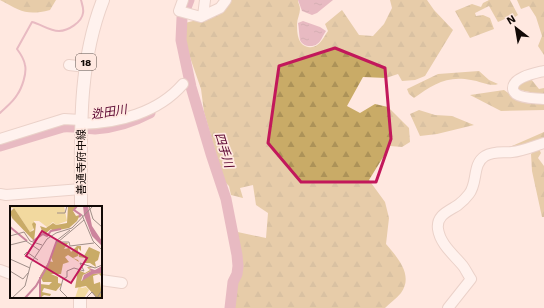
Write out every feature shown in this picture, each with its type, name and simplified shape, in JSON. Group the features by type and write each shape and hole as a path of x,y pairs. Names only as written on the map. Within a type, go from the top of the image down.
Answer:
{"main road":[{"name":"善通寺府中線","path":"81,206 81,125 86,67 92,34 103,0"}],"street":[{"path":"183,0 179,11 202,17 220,8 226,0"},
{"path":"202,17 205,0"},
{"path":"69,65 86,67"},
{"path":"544,71 521,78 514,82 512,88 516,95 544,99"},
{"path":"0,138 64,119 81,125 130,117 160,104 183,84"},
{"path":"448,308 471,279 464,267 440,238 438,222 440,217 460,204 470,193 480,160 492,153 524,150 544,142"},
{"path":"0,194 6,195 81,189"},
{"path":"0,270 10,274"},
{"path":"102,280 122,283"}],"highlighted area":[{"path":"335,48 385,68 391,139 376,182 301,182 268,143 279,66"}],"green space":[{"path":"0,0 56,0 50,10 35,13 19,10"},
{"path":"230,0 298,0 300,13 297,22 298,35 302,44 308,47 318,45 328,31 325,24 342,10 359,35 373,36 384,24 392,8 390,0 427,0 434,10 453,30 425,76 415,80 402,81 398,74 386,78 363,77 347,106 360,113 375,104 388,107 409,128 410,142 402,147 390,146 369,180 385,202 389,218 386,244 399,260 405,273 406,280 405,286 398,297 385,308 233,308 236,283 240,274 239,247 233,231 266,238 268,213 256,205 253,185 240,188 243,198 231,195 229,186 224,181 204,112 201,89 184,40 185,23 197,20"},
{"path":"489,0 510,0 518,15 509,21 507,18 498,22 489,6 475,13 476,16 483,15 490,18 494,29 470,38 455,11 472,4 481,7 483,3"},
{"path":"517,0 544,0 544,55 538,46 542,36 536,17 529,6 521,9"},
{"path":"479,71 489,80 498,84 495,85 462,79 447,80 434,85 414,98 409,94 407,89 438,74"},
{"path":"531,79 539,89 544,88 544,95 520,90 517,86 521,81"},
{"path":"504,90 518,100 544,102 544,110 501,111 470,95"},
{"path":"419,110 435,115 452,116 474,125 437,134 420,136 410,114"},
{"path":"544,132 544,140 505,149"},
{"path":"535,149 539,149 541,153 538,158 544,166 544,217 542,217 532,171 531,154"}],"water":[{"path":"298,0 333,0 317,13 312,15 302,11"},
{"path":"303,21 320,27 326,31 320,42 310,46 301,42 298,23"}],"waterway":[{"path":"0,113 15,98 22,85 25,76 25,65 23,58 17,49 32,22 48,29 63,31 80,20 83,13 81,0"},
{"name":"四手川","path":"189,0 182,18 181,40 191,87 226,199 237,255 237,274 233,282 230,308"},
{"name":"迯田川","path":"0,146 63,127 95,129 116,126 130,122 150,113"}]}
